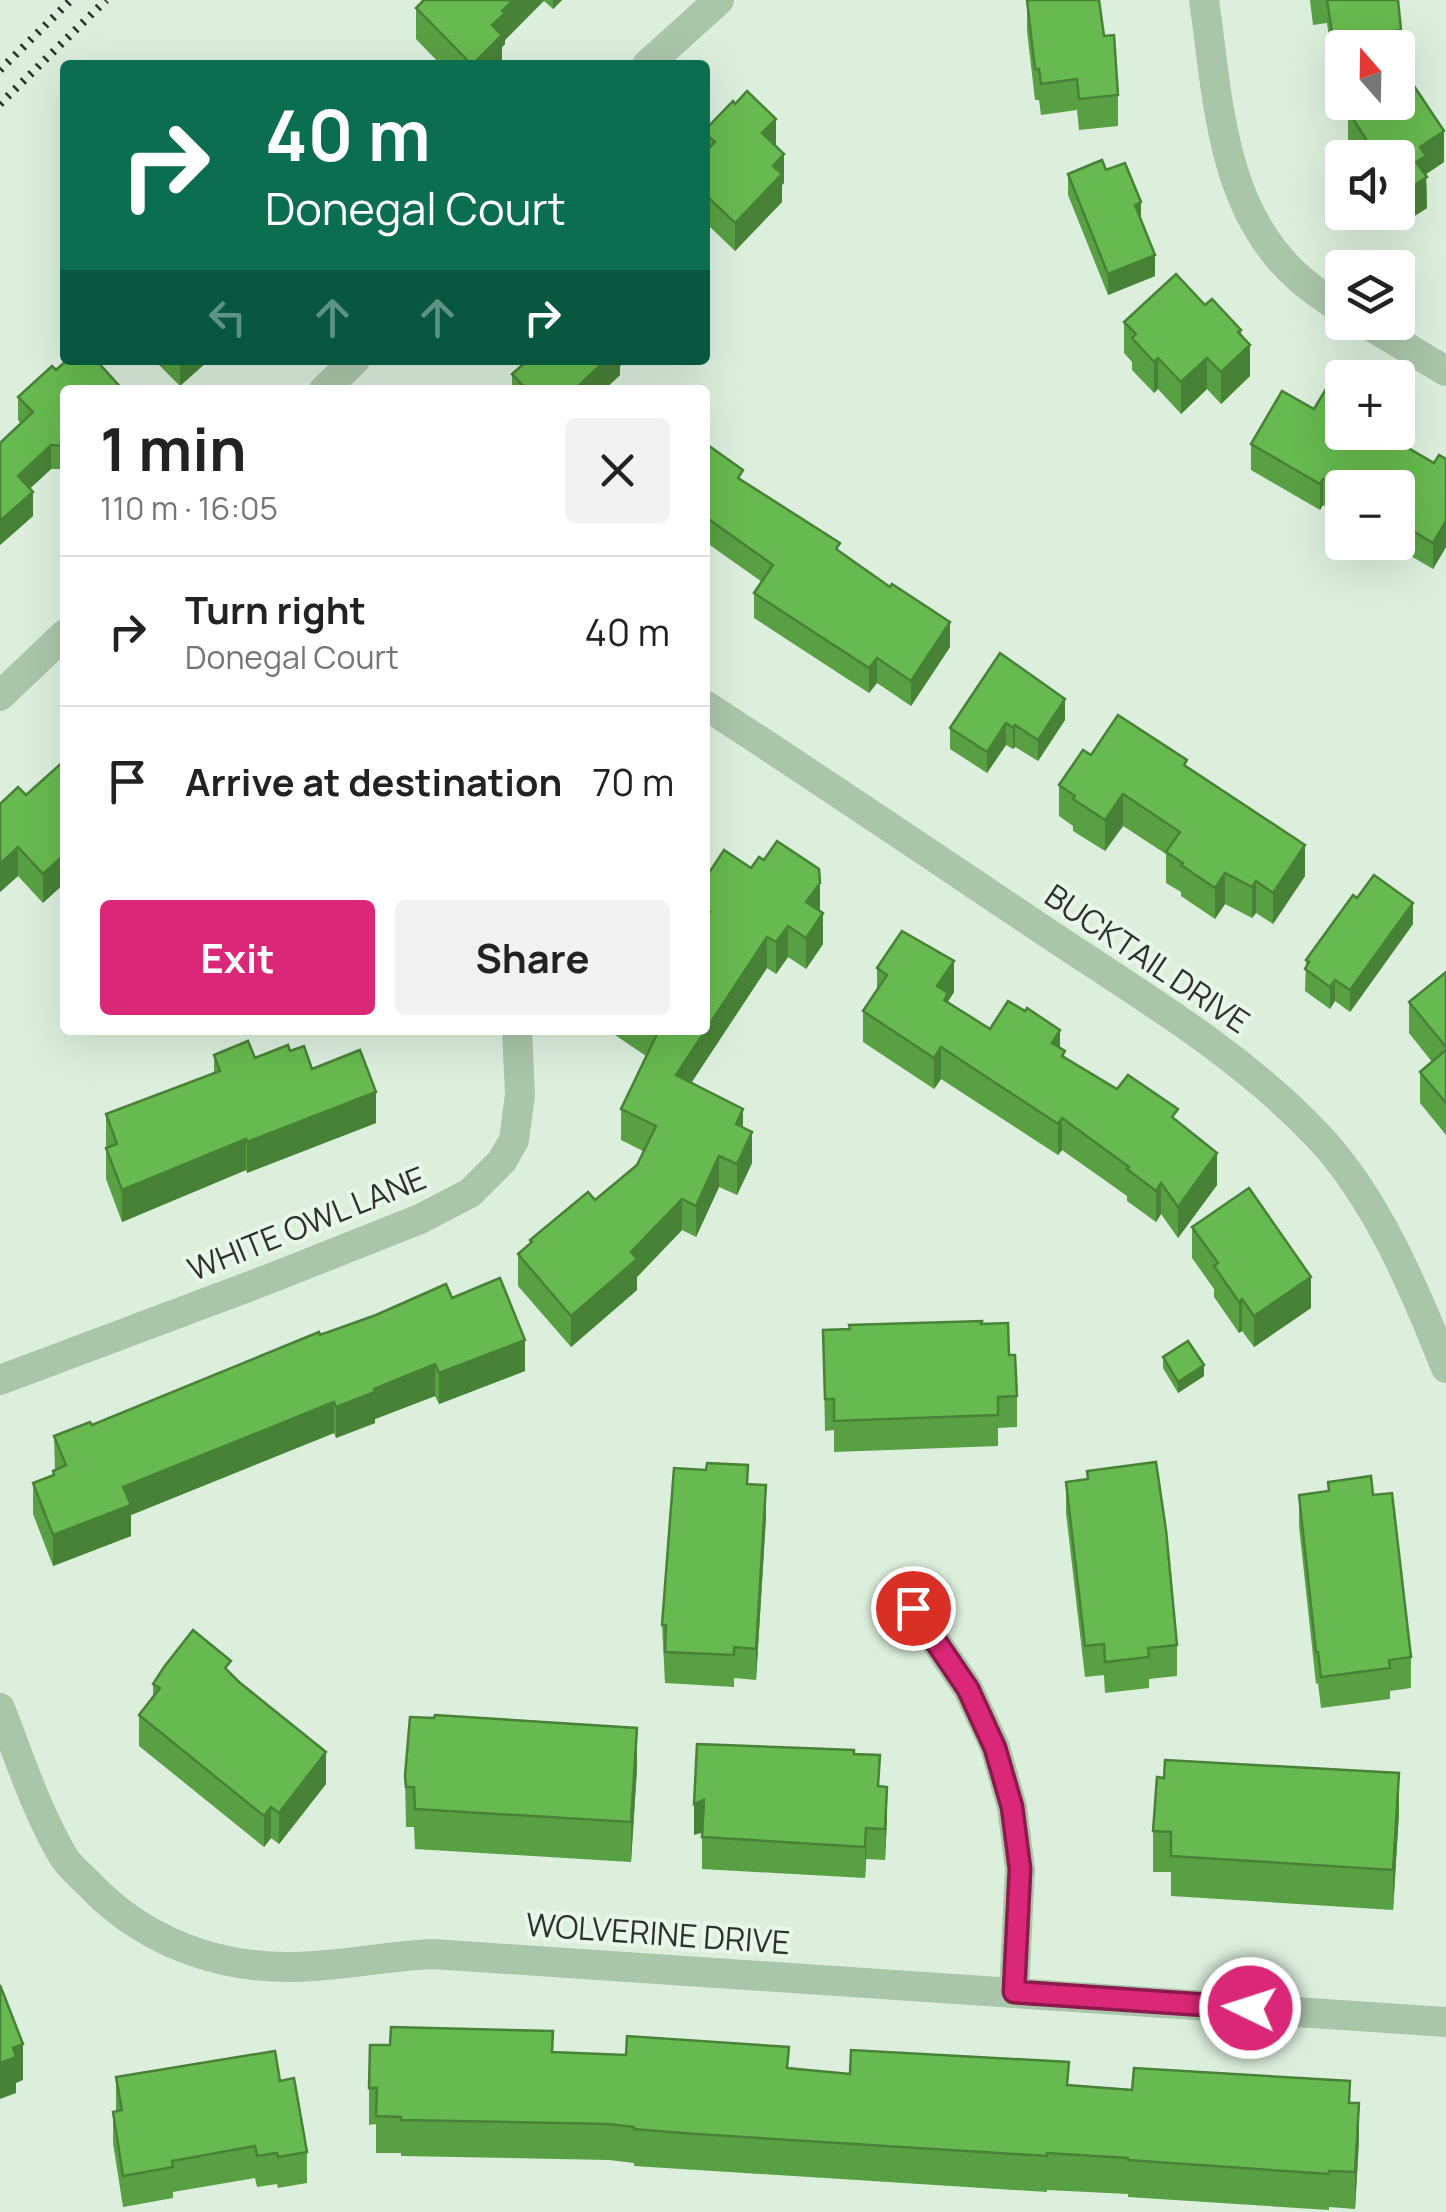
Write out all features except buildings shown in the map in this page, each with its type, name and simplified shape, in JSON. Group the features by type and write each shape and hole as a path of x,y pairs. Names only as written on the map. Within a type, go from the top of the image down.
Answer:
{"street":[{"path":"653,60 719,0"},
{"path":"1204,0 1234,180 1263,236 1298,278 1325,298"},
{"path":"1394,340 1446,371"},
{"path":"0,696 60,639"},
{"name":"BUCKTAIL DRIVE","path":"710,715 1178,1019 1254,1075 1321,1139 1376,1216 1419,1300 1446,1368"},
{"name":"WHITE OWL LANE","path":"0,1380 420,1219 470,1193 495,1169 514,1140 520,1095 516,1035"},
{"path":"913,1608 968,1689 995,1748 1012,1807 1020,1869 1014,1992"},
{"name":"WOLVERINE DRIVE","path":"0,1708 65,1860 109,1906 164,1942 229,1963 296,1967 433,1954 1446,2022"}],"railway":[{"path":"0,70 71,0"},
{"path":"0,104 106,0"}],"route":[{"path":"913,1608 968,1689 995,1748 1012,1807 1020,1869 1014,1992 1250,2008"}]}
